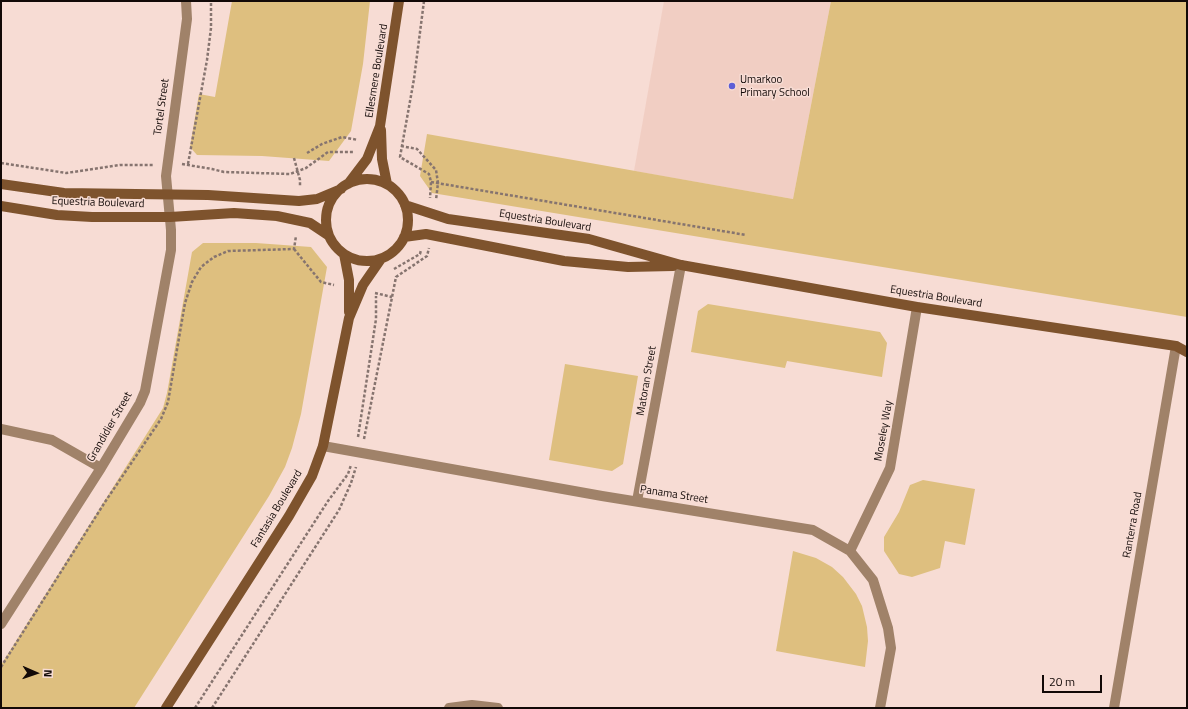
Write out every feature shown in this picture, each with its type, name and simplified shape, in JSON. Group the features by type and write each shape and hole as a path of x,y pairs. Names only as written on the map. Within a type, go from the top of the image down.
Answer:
{"street":[{"name":"Tortel Street","path":"170,217 167,194 166,165 187,19 186,1"},
{"name":"Ellesmere Boulevard","path":"344,187 369,154 380,126 399,1"},
{"path":"380,126 382,155 387,184"},
{"path":"361,180 374,180 387,184 398,193 405,205 408,219 404,237 392,252 381,259 362,261 344,254 334,244 328,235 326,218 329,204 344,187 361,180"},
{"name":"Equestria Boulevard","path":"1,184 64,193 256,197 299,201 317,199 344,187"},
{"name":"Equestria Boulevard","path":"405,205 448,219 589,239 681,265 917,307 1176,346 1187,352"},
{"name":"Equestria Boulevard","path":"1,206 57,215 92,218 170,217 234,213 277,216 310,223 328,235"},
{"name":"Grandidier Street","path":"1,624 101,468 145,391 171,250 170,217"},
{"name":"Equestria Boulevard","path":"404,237 426,234 564,261 628,267 681,265"},
{"path":"344,254 349,280 349,318"},
{"name":"Fantasia Boulevard","path":"166,708 289,516 312,476 324,446 349,318 363,285 381,259"},
{"name":"Matoran Street","path":"637,501 681,265"},
{"name":"Moseley Way","path":"850,551 890,468 917,307"},
{"name":"Ranterra Road","path":"1114,708 1176,346"},
{"path":"1,429 52,440 101,468"},
{"name":"Panama Street","path":"324,446 637,501 813,530 850,551 874,580 888,628 891,648 880,708"},
{"path":"449,708 472,704 498,708"}],"path":[{"path":"188,164 207,60 211,28 211,1"},
{"path":"400,157 414,79 424,1"},
{"path":"1,163 66,173 120,165 188,164 224,172 290,174 306,168 328,152 344,151 369,154"},
{"path":"382,155 400,157 429,174 431,182 429,213"},
{"path":"294,158 300,180 299,201"},
{"path":"431,182 746,235"},
{"path":"1,667 105,502 161,419 168,402 186,303 192,282 201,267 214,257 228,252 294,249 298,220"},
{"path":"391,271 420,254 426,234"},
{"path":"195,708 324,507 348,474 356,452 376,319 376,294 379,287"}],"shaded area":[{"path":"232,1 370,1 363,64 351,131 329,161 262,156 197,155 190,147 199,94 215,97"},
{"name":"Umarkoo Primary School","path":"664,1 831,1 793,199 634,171"},
{"path":"831,1 1187,1 1187,317 432,193 420,176 427,134 793,199"},
{"path":"203,243 256,243 311,247 327,267 301,414 292,448 285,467 269,496 134,708 1,708 1,665 163,408 192,252"},
{"path":"708,304 880,332 887,343 882,377 787,361 785,368 691,352 698,311"},
{"path":"565,364 638,376 623,464 612,471 549,460"},
{"path":"923,480 975,489 965,545 945,541 940,568 912,577 899,574 884,551 884,537 899,512 910,485"},
{"path":"793,551 816,558 832,567 843,577 856,594 862,606 867,627 868,641 865,667 776,651"}],"place":[{"name":"Umarkoo Primary School","path":"732,86"}]}
